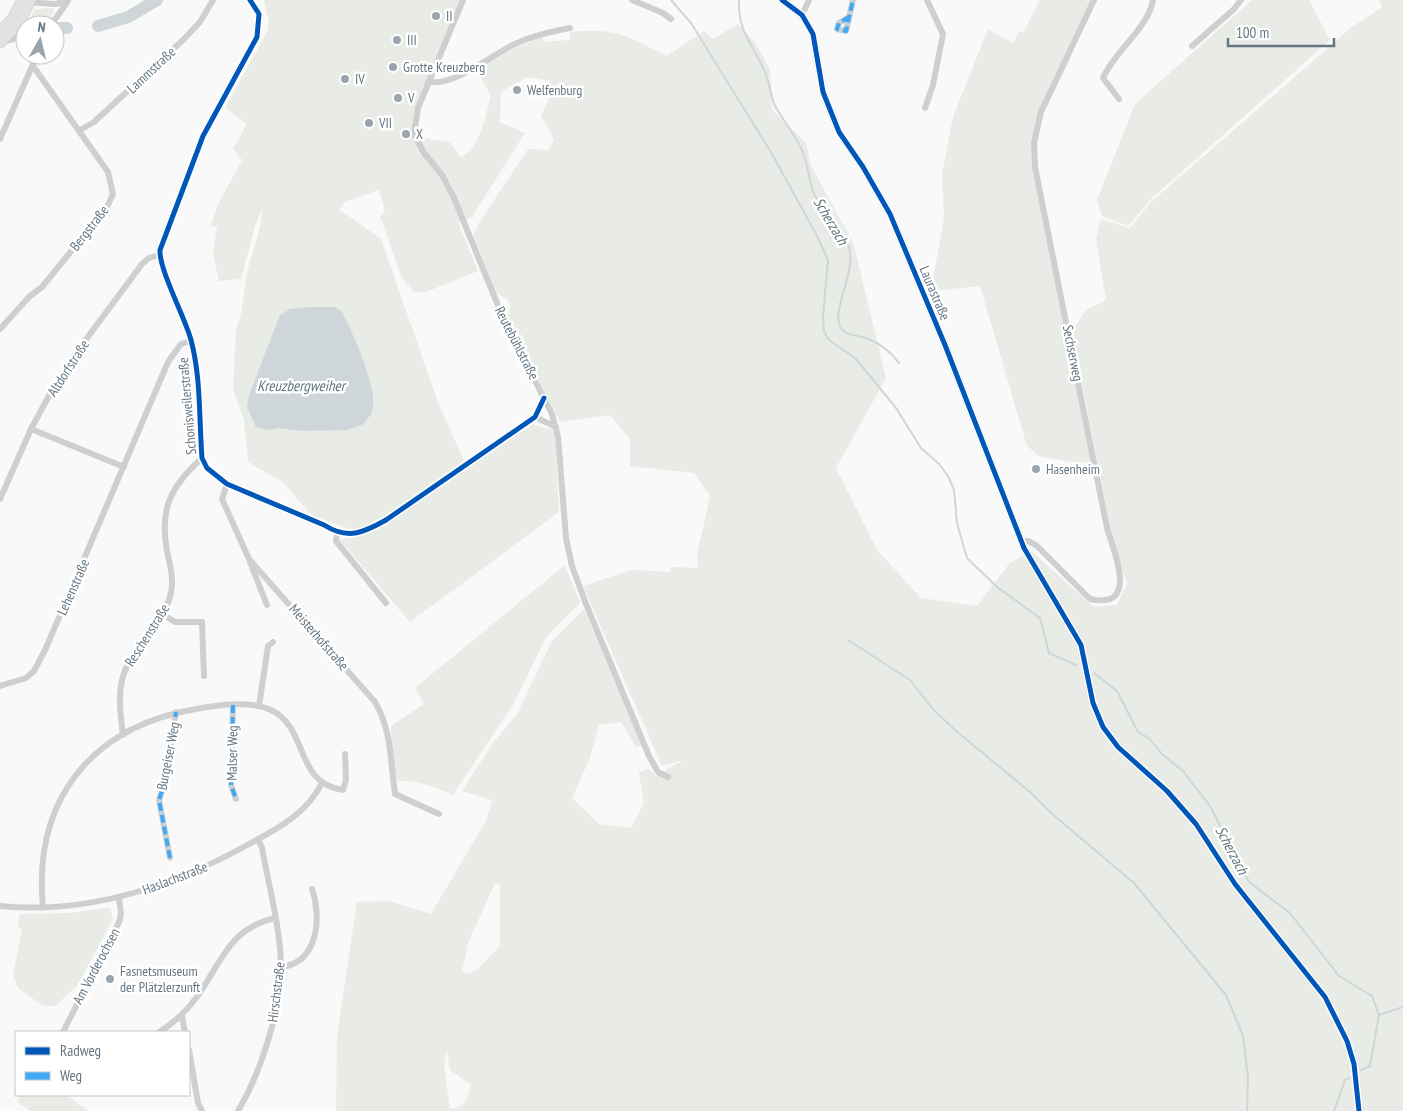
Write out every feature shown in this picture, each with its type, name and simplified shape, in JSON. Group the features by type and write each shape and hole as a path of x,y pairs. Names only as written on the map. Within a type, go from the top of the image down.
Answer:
{"main road":[{"path":"0,31 26,1"},
{"path":"0,43 19,24 26,1"}],"street":[{"name":"Lammstraße","path":"80,130 94,122 184,39 200,22 213,0"},
{"path":"159,255 166,228 203,136 257,37 259,14 250,0"},
{"name":"Reutebühlstraße","path":"463,0 428,82 416,117 414,134 416,141 442,175 454,198 504,320 544,398 556,427 566,538 575,576 649,756 658,772 668,777"},
{"path":"632,0 663,13 671,19"},
{"path":"782,0 802,15 809,0"},
{"path":"849,16 853,0"},
{"path":"924,108 933,85 943,34 927,0"},
{"name":"Sechserweg","path":"1021,542 1028,541 1036,545 1090,599 1108,600 1116,596 1121,588 1121,578 1107,528 1035,167 1034,143 1041,112 1094,0"},
{"path":"1119,99 1103,78 1113,60 1149,14 1154,0"},
{"path":"1192,46 1234,9 1241,0"},
{"path":"26,1 54,4 68,1"},
{"path":"58,15 68,1"},
{"name":"Laurastraße","path":"802,15 813,34 823,92 839,132 863,167 890,214 945,345 1021,542 1043,584 1081,645 1092,703 1102,727 1118,748 1166,791 1196,824 1235,884 1325,997 1339,1021 1354,1064 1359,1111"},
{"path":"428,82 437,84 467,72 524,40 570,28"},
{"path":"0,43 15,39"},
{"name":"Bergstraße","path":"0,329 30,296 42,287 110,202 113,194 108,172 33,66"},
{"path":"0,139 33,66"},
{"name":"Schonisweilerstraße","path":"159,255 191,341 196,362 202,458 207,468 227,484 324,525 337,533 364,532 386,520 535,418"},
{"name":"Altdorfstraße","path":"0,499 31,429 73,357 142,264 149,258 159,255"},
{"name":"Lehenstraße","path":"0,686 16,682 34,671 46,648 168,362 181,344 191,341"},
{"path":"544,398 535,418 556,427"},
{"path":"31,429 124,467"},
{"name":"Reschenstraße","path":"123,735 118,698 122,676 137,648 167,605 172,581 163,523 166,508 179,481 202,458"},
{"name":"Meisterhofstraße","path":"227,484 222,499 249,558 267,605"},
{"path":"337,533 336,541 386,603"},
{"name":"Meisterhofstraße","path":"249,558 376,702 385,718 389,732 395,794 439,814"},
{"path":"162,614 175,622 202,622 204,676"},
{"path":"259,706 268,646 272,642"},
{"path":"43,907 42,859 51,818 60,798 82,766 123,735 150,720 176,712 233,705 259,706 278,714 290,725 309,769 322,783 332,788 343,790 346,780 345,754"},
{"name":"Malser Weg","path":"233,705 231,785 236,799"},
{"name":"Burgeiser Weg","path":"170,858 159,800 164,785 176,712"},
{"name":"Haslachstraße","path":"0,906 43,907 119,898 182,878 258,840 293,818 310,804 322,783"},
{"name":"Hirschstraße","path":"238,1111 253,1078 274,1021 281,967 275,918 262,848 258,840"},
{"path":"281,967 289,966 301,960 310,950 315,938 315,898 312,889"},
{"name":"Am Vorderochsen","path":"64,1031 119,922 121,914 119,898"},
{"path":"160,1031 182,1016 230,944 245,929 259,922 275,918"},
{"path":"182,1016 186,1031"},
{"path":"190,1056 198,1103 202,1111"}],"shaded area":[{"path":"264,0 461,0 418,108 414,134 428,139 449,142 461,157 468,152 478,138 491,96 476,69 511,50 542,37 544,42 570,40 570,32 599,31 611,32 631,38 667,56 704,31 713,39 738,24 754,41 770,69 772,110 806,143 811,166 853,242 886,378 836,468 877,550 921,598 977,606 1009,564 1031,551 1094,607 1117,605 1127,584 1110,528 1072,331 1086,310 1106,300 1096,239 1101,219 1130,228 1151,202 1352,27 1382,7 1379,0 1403,0 1403,1111 336,1111 337,1036 357,902 388,901 431,914 486,821 492,800 462,791 493,743 517,714 552,641 584,609 643,746 636,747 621,722 599,725 590,758 572,798 599,824 631,828 644,803 639,772 649,769 656,776 683,760 662,766 583,586 632,570 670,572 671,567 698,568 697,555 710,496 694,473 630,466 630,439 610,415 560,422 507,319 510,306 507,299 496,293 473,235 528,149 548,150 554,139 541,116 550,97 550,81 527,77 501,92 500,122 525,133 472,217 458,222 478,271 426,292 414,292 402,278 380,216 385,211 379,190 345,202 339,209 381,239 439,405 464,461 386,515 360,529 352,530 311,515 283,482 248,462 244,420 233,389 236,329 242,309 249,266 262,217 262,209 255,226 241,279 219,281 213,253 217,228 211,225 218,204 242,160 233,149 247,124 225,108 267,32 269,22","holes":["495,883 500,886 500,947 480,966 467,974 462,972 468,943","447,1050 450,1070 471,1085 465,1102 450,1109 444,1066"]},
{"path":"1040,0 1094,0 1041,112 1034,143 1035,167 1095,463 1072,462 1039,456 1027,446 980,286 931,291 944,218 942,174 953,117 988,29 1013,43 1019,32 1023,33"},
{"path":"1252,0 1309,0 1330,40 1150,200 1128,226 1102,216 1097,200 1135,104"},
{"path":"53,8 54,12 52,15 32,15 35,9"},
{"path":"532,424 552,430 555,436 559,512 410,622 340,540 358,536 381,526"},
{"path":"565,565 580,603 546,637 513,705 453,795 426,784 397,781 392,764 391,726 424,704 415,688"},
{"path":"110,907 113,919 78,985 55,1006 43,1006 18,988 13,975 22,929 18,927 20,914 69,913"},
{"path":"20,1096 67,1096 89,1111 30,1111 17,1101"}],"water":[{"name":"Kreuzbergweiher","path":"335,307 342,312 357,345 371,385 373,397 372,411 364,424 347,430 303,431 278,428 268,430 256,427 247,407 249,395 280,315 290,309"}],"waterway":[{"name":"Scherzach","path":"98,26 128,17 157,0"},
{"path":"671,0 691,23 772,154 816,234 828,260 823,316 824,332 829,340 856,359 896,408 921,448 939,464 948,476 954,490 957,523 967,558 997,587 1040,618 1049,653 1076,665"},
{"name":"Scherzach","path":"739,0 739,11 743,29 766,74 775,106 795,136 806,160 814,193 847,242 850,252 850,263 839,309 838,318 840,326 848,334 866,338 880,345 899,363"},
{"path":"848,640 910,680 933,709 956,731 1030,792 1051,813 1134,883 1226,995 1243,1036 1248,1078 1247,1111"},
{"name":"Scherzach","path":"1094,673 1117,691 1138,732 1150,739 1162,754 1183,771 1210,806 1249,882 1290,913 1339,976 1372,996 1379,1015 1370,1066 1361,1070"},
{"path":"1379,1015 1403,1007"},
{"name":"Scherzach","path":"1334,1111 1345,1080 1349,1078"}],"marked path":[{"path":"849,17 839,23 837,29 846,31 853,0"},
{"path":"233,705 231,785 236,799"},
{"path":"170,858 159,800 164,785 176,712"}],"cycle path":[{"path":"250,0 259,14 257,37 203,136 160,250 168,281 191,340 197,369 202,458 207,468 227,484 333,530 355,533 386,520 535,417 544,398"},
{"path":"782,0 802,15 813,34 823,92 839,132 863,167 890,214 945,345 1024,548 1081,645 1093,703 1103,727 1118,747 1167,791 1196,824 1235,884 1325,997 1347,1041 1354,1064 1359,1111"}],"place":[{"name":"II","path":"436,16"},
{"name":"III","path":"397,40"},
{"name":"Grotte Kreuzberg","path":"393,67"},
{"name":"IV","path":"345,79"},
{"name":"Welfenburg","path":"517,90"},
{"name":"V","path":"398,98"},
{"name":"VII","path":"369,123"},
{"name":"X","path":"406,134"},
{"name":"Hasenheim","path":"1036,469"},
{"name":"Fasnetsmuseum der Plätzlerzunft","path":"110,979"}]}
